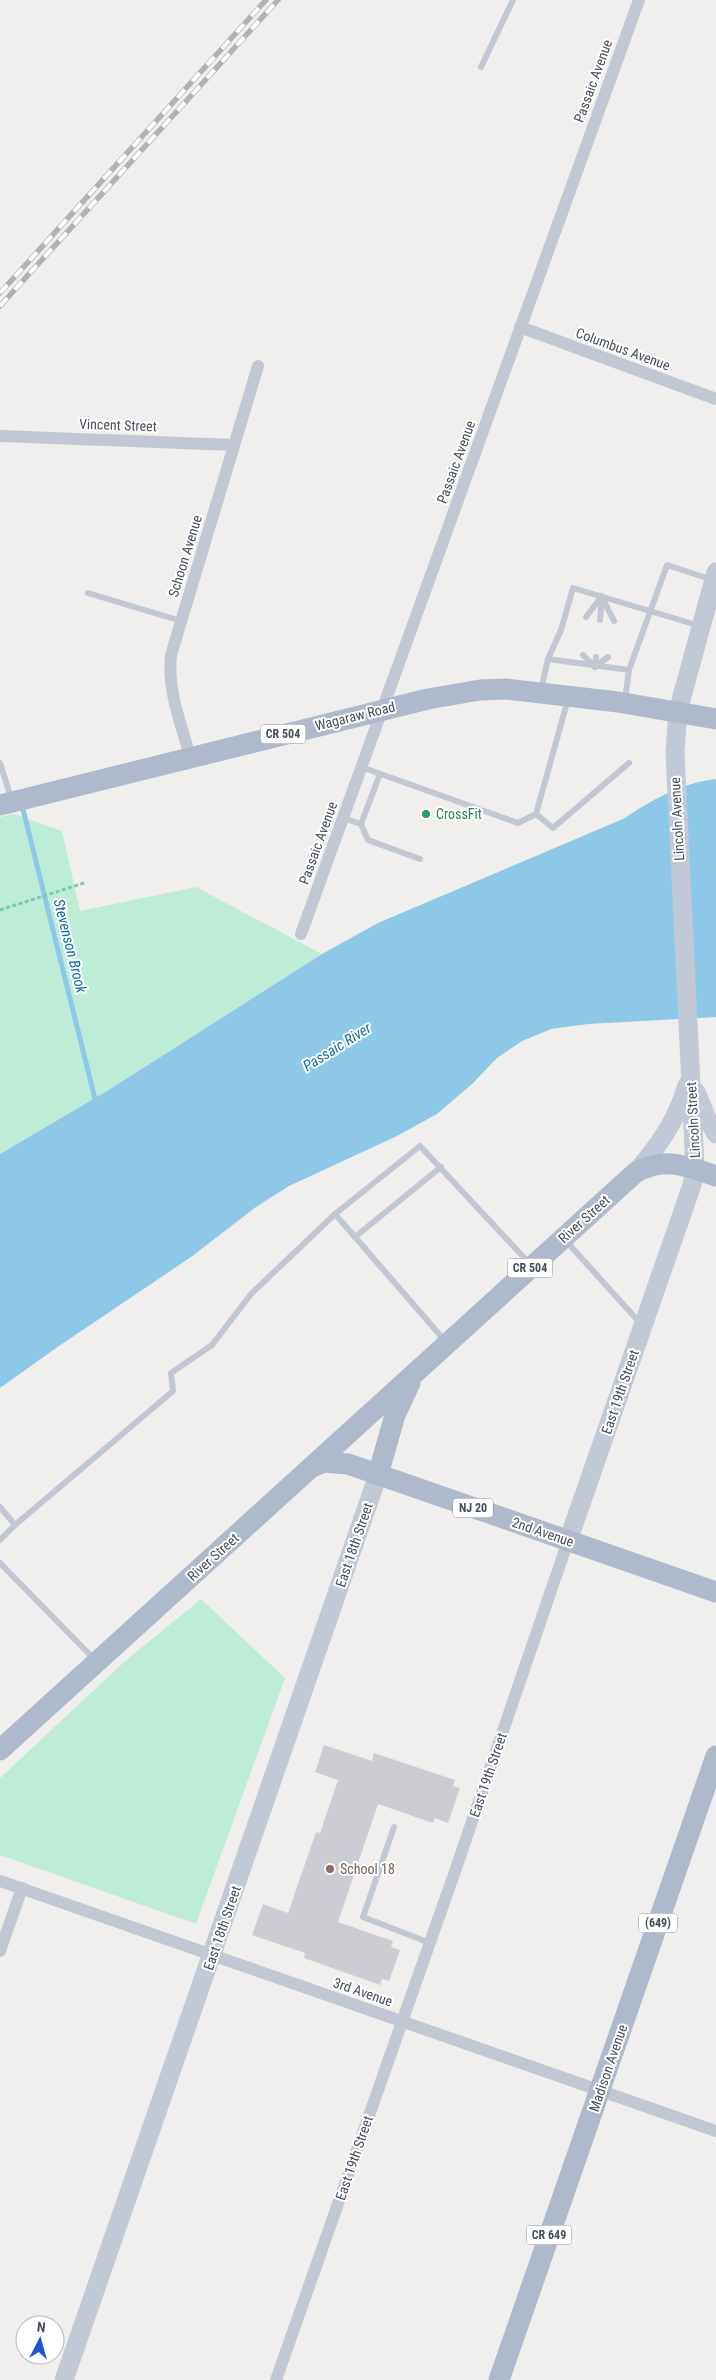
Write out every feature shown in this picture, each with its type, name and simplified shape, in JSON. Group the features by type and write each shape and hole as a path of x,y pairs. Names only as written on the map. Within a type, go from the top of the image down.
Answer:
{"main road":[{"name":"Lincoln Avenue","path":"690,1072 674,770 678,711 715,579"},
{"name":"Wagaraw Road","path":"6,803 382,710 456,693 480,690 540,692 625,703 716,718"},
{"name":"CR 504","path":"690,1072 698,1098 716,1134"},
{"name":"Lincoln Street","path":"690,1072 695,1169"},
{"name":"River Street","path":"0,1750 635,1173 656,1148 675,1117 690,1072"},
{"path":"635,1173 656,1163 669,1163 716,1176"},
{"name":"East 19th Street","path":"568,1541 692,1185 695,1169"},
{"name":"River Street","path":"378,1475 385,1443 402,1398 425,1363"},
{"name":"2nd Avenue","path":"312,1467 324,1462 335,1462 378,1475 716,1592"},
{"name":"East 18th Street","path":"64,2380 378,1475"},
{"name":"Madison Avenue","path":"499,2380 600,2090 711,1784 716,1756"}],"street":[{"name":"Passaic Avenue","path":"301,934 639,0"},
{"name":"Columbus Avenue","path":"520,327 716,399"},
{"name":"Schoon Avenue","path":"190,756 169,670 180,621 258,366"},
{"name":"Vincent Street","path":"0,436 234,445"},
{"name":"East 19th Street","path":"276,2380 430,1943 568,1541"},
{"name":"3rd Avenue","path":"0,1880 716,2131"},
{"path":"0,1951 22,1888"}],"lane":[{"path":"480,67 513,0"},
{"path":"625,703 629,670 667,565 715,579"},
{"path":"540,692 548,659 561,630 573,588 701,626"},
{"path":"88,593 180,621"},
{"path":"586,617 602,596"},
{"path":"600,620 602,596"},
{"path":"602,596 614,621"},
{"path":"583,655 595,667"},
{"path":"595,667 596,657"},
{"path":"595,667 608,657"},
{"path":"548,659 595,667 629,670"},
{"path":"361,767 518,823 536,814 569,696"},
{"path":"0,763 6,803"},
{"path":"536,814 553,828 629,763"},
{"path":"380,774 361,824 368,840 420,859"},
{"path":"343,818 361,824"},
{"path":"0,1540 15,1525 173,1391 171,1373 212,1344 251,1294 335,1214 420,1146 532,1266"},
{"path":"354,1237 441,1168"},
{"path":"335,1214 447,1343"},
{"path":"563,1238 643,1327"},
{"path":"0,1507 15,1525"},
{"path":"0,1563 97,1662"},
{"path":"394,1828 363,1917 430,1943"}],"path":[{"path":"0,910 84,883"}],"green space":[{"path":"14,814 62,831 80,911 196,887 322,954 107,1091 0,1154 0,817"},
{"path":"201,1599 285,1678 196,1924 0,1855 0,1778 124,1662"}],"water":[{"name":"Passaic River","path":"716,779 716,1017 588,1024 551,1029 522,1041 497,1058 472,1084 437,1114 397,1136 289,1186 256,1207 191,1257 0,1388 0,1154 107,1091 322,954 378,923 623,819 667,793 691,784"}],"building":[{"name":"School 18","path":"324,1745 372,1761 374,1753 455,1780 453,1786 460,1788 448,1823 435,1818 433,1823 378,1804 338,1922 393,1941 391,1947 400,1950 389,1981 382,1979 380,1985 304,1958 305,1953 252,1935 263,1904 288,1913 316,1832 320,1833 338,1780 315,1772"}],"waterway":[{"name":"Stevenson Brook","path":"22,805 95,1099"}],"railway":[{"path":"0,293 266,0"},
{"path":"0,306 278,0"}],"place":[{"name":"CrossFit","path":"426,814"},
{"name":"School 18","path":"330,1869"}]}
